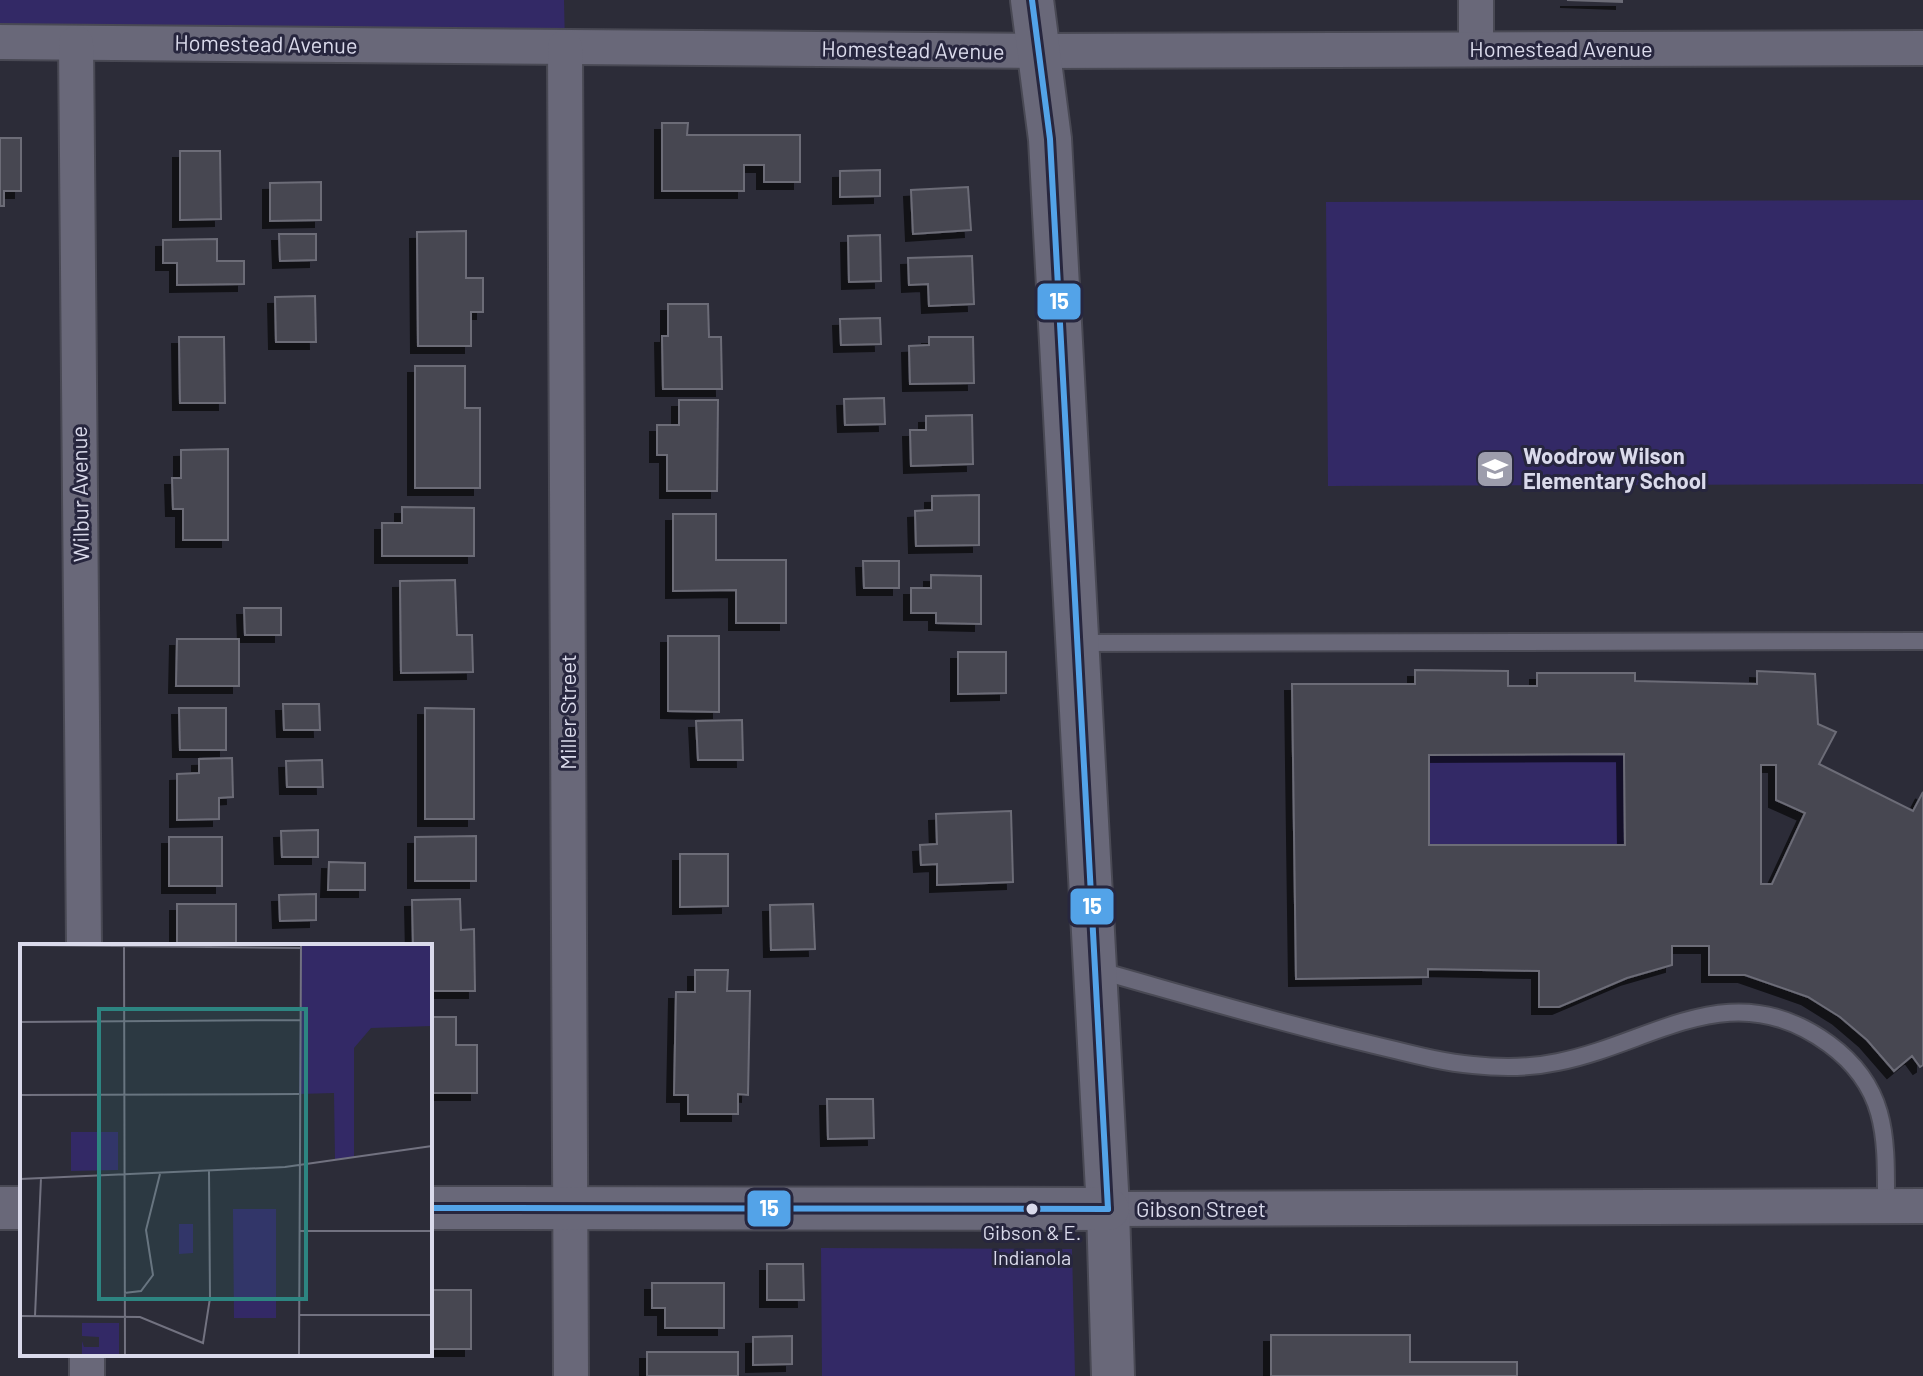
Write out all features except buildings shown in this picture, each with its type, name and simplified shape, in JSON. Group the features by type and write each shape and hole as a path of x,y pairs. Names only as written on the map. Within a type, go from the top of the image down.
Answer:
{"street":[{"path":"1032,0 1050,139 1108,1209 1113,1376"},
{"path":"1476,0 1476,49"},
{"name":"Homestead Avenue","path":"0,42 1039,51 1923,48"},
{"name":"Wilbur Avenue","path":"76,43 84,944"},
{"name":"Miller Street","path":"565,47 571,1376"},
{"name":"Gibson Street","path":"432,1208 1923,1206"}],"lane":[{"path":"1077,643 1923,641"},
{"path":"1095,969 1328,1034 1470,1065 1509,1067 1558,1062 1697,1017 1734,1012 1769,1016 1810,1030 1847,1057 1876,1099 1886,1141 1886,1206"}],"shaded area":[{"path":"0,0 564,0 565,47 0,42"},
{"path":"1923,200 1923,484 1328,486 1326,202"},
{"path":"1624,754 1625,845 1429,845 1429,755"},
{"path":"821,1248 1072,1249 1075,1376 822,1376"}],"transit line":[{"name":"15","path":"1032,0 1050,139 1108,1209"},
{"name":"15","path":"432,1208 1108,1209"}],"place":[{"name":"Woodrow Wilson Elementary School","path":"1495,469"},
{"name":"Gibson & E. Indianola","path":"1032,1209"}]}
